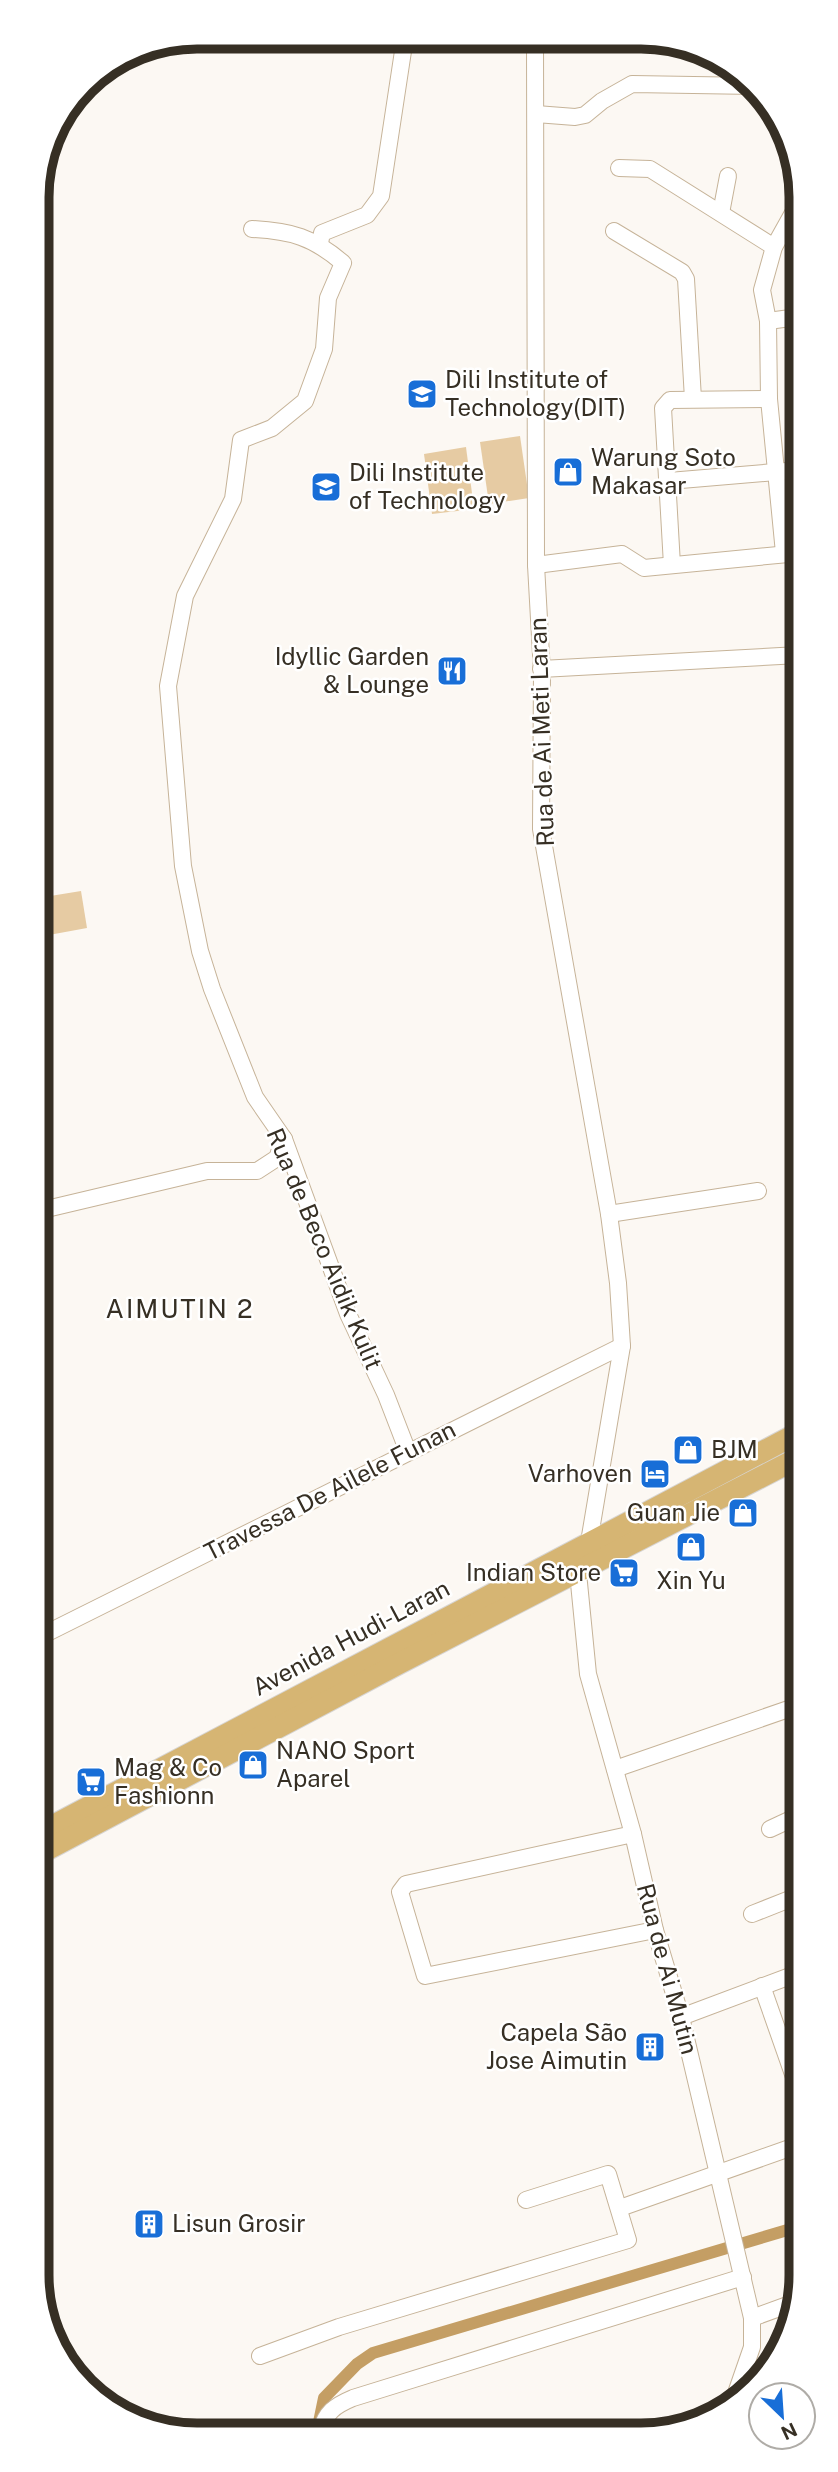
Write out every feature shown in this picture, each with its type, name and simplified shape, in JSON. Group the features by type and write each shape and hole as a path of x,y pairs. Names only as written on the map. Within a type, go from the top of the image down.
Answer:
{"main road":[{"name":"Avenida Hudi-Laran","path":"49,1847 589,1542 789,1438"},
{"path":"49,1847 789,1463"}],"street":[{"path":"252,229 275,230 320,243 322,233 367,215 381,196 404,49"},
{"name":"Rua de Ai Meti Laran","path":"535,49 536,565 541,670 541,829 609,1214 618,1283 622,1346 589,1542"},
{"path":"536,114 585,115 602,101 632,85 739,86"},
{"path":"619,168 650,169 774,247"},
{"path":"721,213 728,176"},
{"path":"789,220 774,247 762,290 768,321 769,399 776,473 789,542"},
{"path":"614,231 682,272 686,279 693,399"},
{"name":"Rua de Beco Aidik Kulit","path":"320,243 342,263 328,298 324,349 305,401 272,428 241,440 233,499 185,596 168,686 183,866 200,951 255,1097 284,1139 348,1314 386,1395 408,1452"},
{"path":"768,321 789,318"},
{"path":"672,565 663,408 670,400 769,399"},
{"path":"669,481 789,471"},
{"path":"536,565 622,554 644,568 789,553"},
{"path":"541,670 789,656"},
{"path":"49,1207 207,1171 257,1171 277,1158 284,1139"},
{"path":"609,1214 758,1191"},
{"name":"Travessa De Ailele Funan","path":"49,1632 622,1346"},
{"name":"Rua de Ai Mutin","path":"589,1542 578,1573 588,1674 634,1834 655,1930 681,2017 752,2318 752,2347 738,2386"},
{"path":"615,1769 789,1709"},
{"path":"771,1829 789,1820"},
{"path":"634,1834 406,1884 400,1892 425,1976 655,1930"},
{"path":"752,1914 789,1899"},
{"path":"681,2017 789,1976"},
{"path":"762,1986 789,2063"},
{"path":"620,2208 789,2148"},
{"path":"260,2356 339,2327 627,2242 620,2208 608,2174 526,2200"},
{"path":"323,2423 335,2405 353,2398 743,2277"},
{"path":"752,2318 786,2306"}],"shaded area":[{"path":"520,436 529,498 489,504 480,442"},
{"path":"466,447 474,509 432,514 424,454"},
{"path":"81,891 87,928 49,935 49,896"}],"waterway":[{"path":"319,2423 324,2398 357,2364 373,2353 789,2230"}],"place":[{"name":"Dili Institute of Technology(DIT)","path":"422,394"},
{"name":"Warung Soto Makasar","path":"568,472"},
{"name":"Dili Institute of Technology","path":"326,487"},
{"name":"Idyllic Garden & Lounge","path":"452,671"},
{"name":"BJM","path":"688,1450"},
{"name":"Varhoven","path":"655,1474"},
{"name":"Guan Jie","path":"743,1513"},
{"name":"Xin Yu","path":"691,1547"},
{"name":"Indian Store","path":"624,1573"},
{"name":"NANO Sport Aparel","path":"253,1765"},
{"name":"Mag & Co Fashionn","path":"91,1782"},
{"name":"Capela São Jose Aimutin","path":"650,2047"},
{"name":"Lisun Grosir","path":"149,2224"}],"district":[{"name":"AIMUTIN 2","path":"180,1309"}]}
